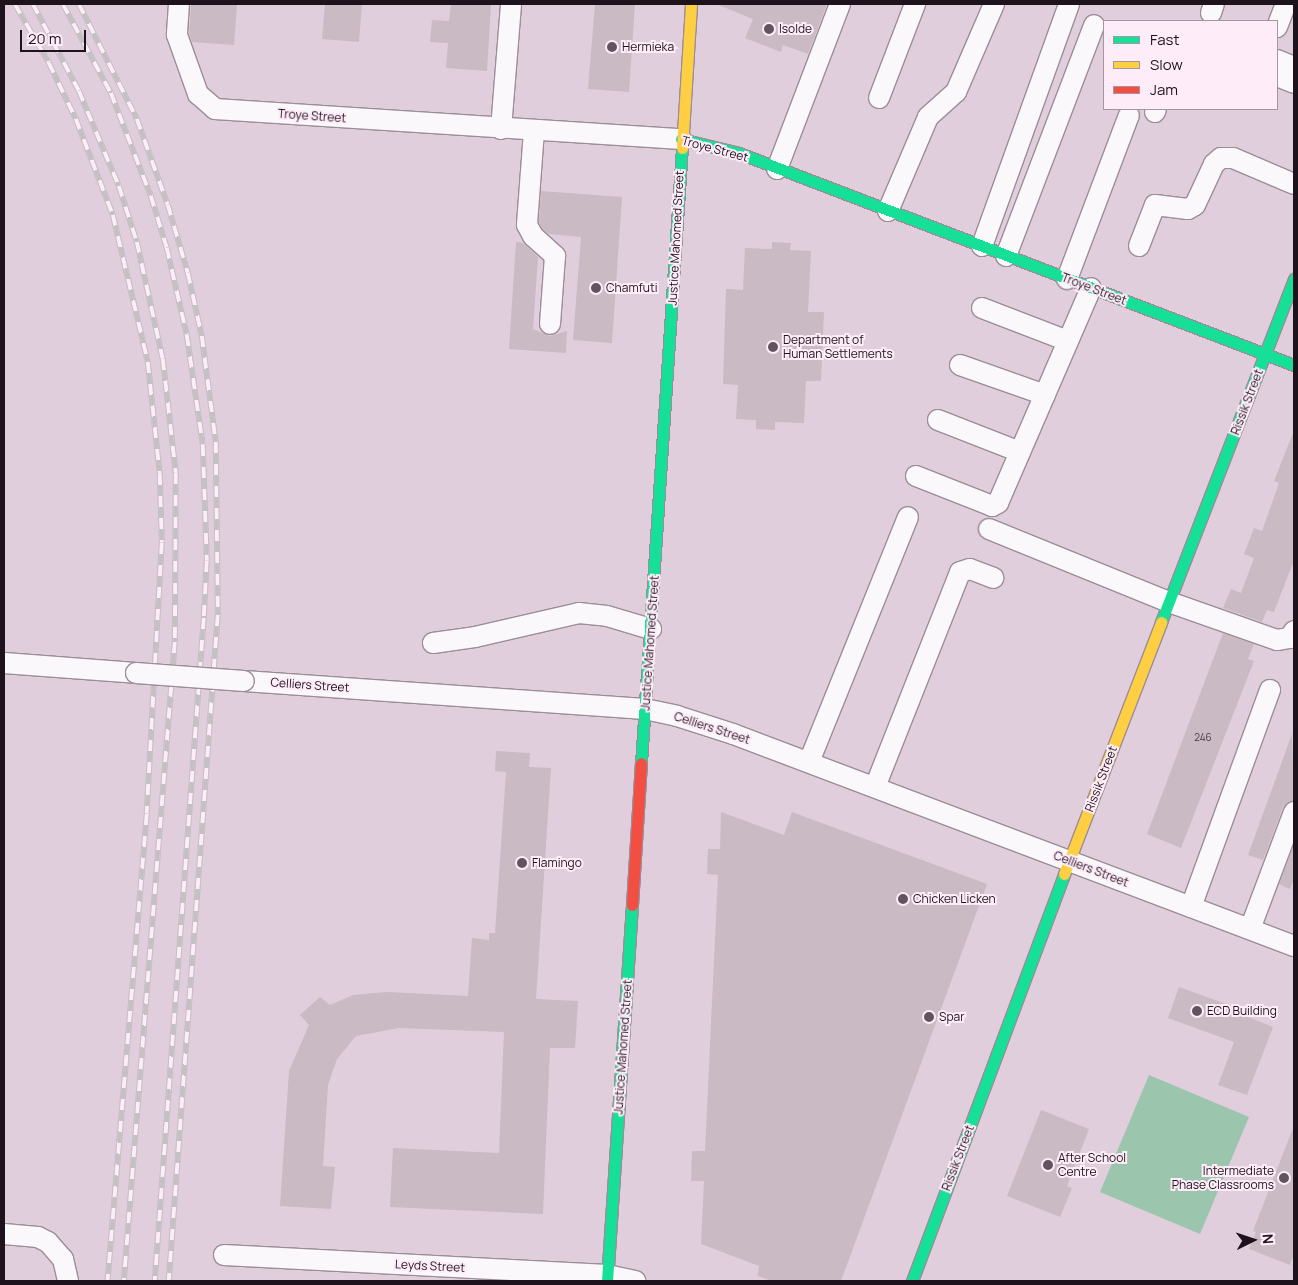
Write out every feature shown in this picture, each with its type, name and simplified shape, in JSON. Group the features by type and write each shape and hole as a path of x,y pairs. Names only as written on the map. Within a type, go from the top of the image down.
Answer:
{"main road":[{"name":"Justice Mahomed Street","path":"607,1278 691,4"},
{"name":"Troye Street","path":"681,139 739,153 1294,365"},
{"name":"Rissik Street","path":"912,1281 1069,860 1294,279"}],"street":[{"name":"Troye Street","path":"179,4 177,34 180,43 198,94 215,109 501,129 681,139"},
{"path":"501,129 511,4"},
{"path":"777,169 840,4"},
{"path":"879,98 916,4"},
{"path":"888,211 928,117 956,92 994,4"},
{"path":"982,246 1069,4"},
{"path":"1006,256 1094,25"},
{"path":"1278,60 1294,67"},
{"path":"1278,76 1294,83"},
{"path":"1067,279 1129,115"},
{"path":"534,131 527,225 533,236 555,256 550,324"},
{"path":"1139,246 1155,205 1192,207 1199,201 1214,164 1221,158 1232,158 1294,184"},
{"path":"916,476 995,505 1091,288"},
{"path":"982,308 1068,341"},
{"path":"960,365 1045,395"},
{"path":"938,420 1020,452"},
{"path":"809,762 908,517"},
{"path":"988,529 1169,602 1277,640 1290,638 1294,631"},
{"path":"875,787 960,572 970,569 993,578"},
{"path":"433,643 475,638 579,614 607,616 651,629"},
{"name":"Celliers Street","path":"4,663 646,709 708,725 1294,946"},
{"path":"1191,907 1270,690"},
{"path":"1250,929 1294,812"},
{"path":"4,1234 38,1237 58,1251 66,1267 68,1281"},
{"name":"Leyds Street","path":"224,1255 635,1281"}],"green space":[{"path":"1149,1075 1249,1117 1200,1234 1100,1192"}],"building":[{"path":"191,4 237,4 234,45 192,42 189,33"},
{"path":"325,4 362,4 359,42 322,39"},
{"path":"451,4 491,4 487,71 446,68 448,43 430,42 432,20 449,21"},
{"name":"Hermieka","path":"595,4 635,4 629,92 588,89"},
{"path":"716,4 827,4 808,54 783,45 781,52 745,38 753,19"},
{"name":"Chamfuti","path":"541,191 622,197 612,343 573,340 581,237 549,234 542,229 539,222"},
{"path":"516,242 523,243 538,257 533,329 550,336 567,331 566,353 509,349"},
{"name":"Department of Human Settlements","path":"772,242 791,243 790,250 811,251 808,312 824,312 821,381 806,381 804,423 775,422 775,430 756,429 756,420 736,419 738,385 723,384 726,289 743,290 745,248 772,249"},
{"path":"1293,433 1294,560 1274,612 1267,610 1262,622 1223,608 1231,589 1241,593 1254,558 1244,554 1254,528 1262,531 1279,483 1274,481"},
{"path":"1223,633 1254,644 1248,659 1254,661 1181,848 1147,834"},
{"path":"1292,734 1294,800 1283,807 1263,860 1248,855"},
{"path":"496,751 530,753 529,767 551,768 536,999 578,1001 575,1048 550,1048 543,1214 390,1207 393,1148 499,1153 504,1032 399,1028 356,1036 337,1059 328,1085 323,1166 335,1167 331,1209 280,1206 289,1071 309,1025 300,1015 320,997 330,1005 353,995 387,992 468,996 472,938 489,940 489,933 495,933 506,772 495,771"},
{"path":"721,812 784,835 792,812 987,884 841,1281 772,1281 758,1276 759,1266 701,1244 704,1181 691,1181 692,1151 705,1151 718,875 707,874 708,849 720,849"},
{"path":"1294,845 1294,879 1290,889 1279,884"},
{"path":"1179,987 1226,1004 1224,1007 1273,1027 1247,1095 1218,1085 1234,1042 1168,1018"},
{"name":"After School Centre","path":"1041,1110 1089,1129 1067,1186 1072,1188 1060,1217 1007,1196"},
{"name":"Intermediate Phase Classrooms","path":"1293,1128 1294,1253 1290,1265 1249,1249 1256,1232 1253,1231"}],"railway":[{"path":"15,4 49,63 76,119 113,215 148,362 160,474 162,543 147,814 108,1281"},
{"path":"33,4 79,91 119,186 137,242 163,359 176,473 175,642 124,1281"},
{"path":"63,4 111,93 151,196 167,248 187,335 203,445 207,561 204,618 155,1281"},
{"path":"79,4 137,119 168,205 188,273 202,336 216,442 218,615 169,1281"}],"traffic: fast":[{"path":"681,139 739,153 1294,365"},
{"path":"641,763 682,148"},
{"path":"1161,622 1294,279"},
{"path":"912,1281 1064,874"},
{"path":"607,1281 632,905"}],"traffic: slow":[{"path":"682,148 691,4"},
{"path":"1064,874 1161,622"}],"traffic: jam":[{"path":"632,905 641,763"}],"place":[{"name":"Isolde","path":"769,29"},
{"name":"Hermieka","path":"612,47"},
{"name":"Chamfuti","path":"596,288"},
{"name":"Department of Human Settlements","path":"773,347"},
{"name":"Flamingo","path":"522,863"},
{"name":"Chicken Licken","path":"903,899"},
{"name":"ECD Building","path":"1197,1011"},
{"name":"Spar","path":"929,1017"},
{"name":"After School Centre","path":"1048,1165"},
{"name":"Intermediate Phase Classrooms","path":"1284,1178"}]}
